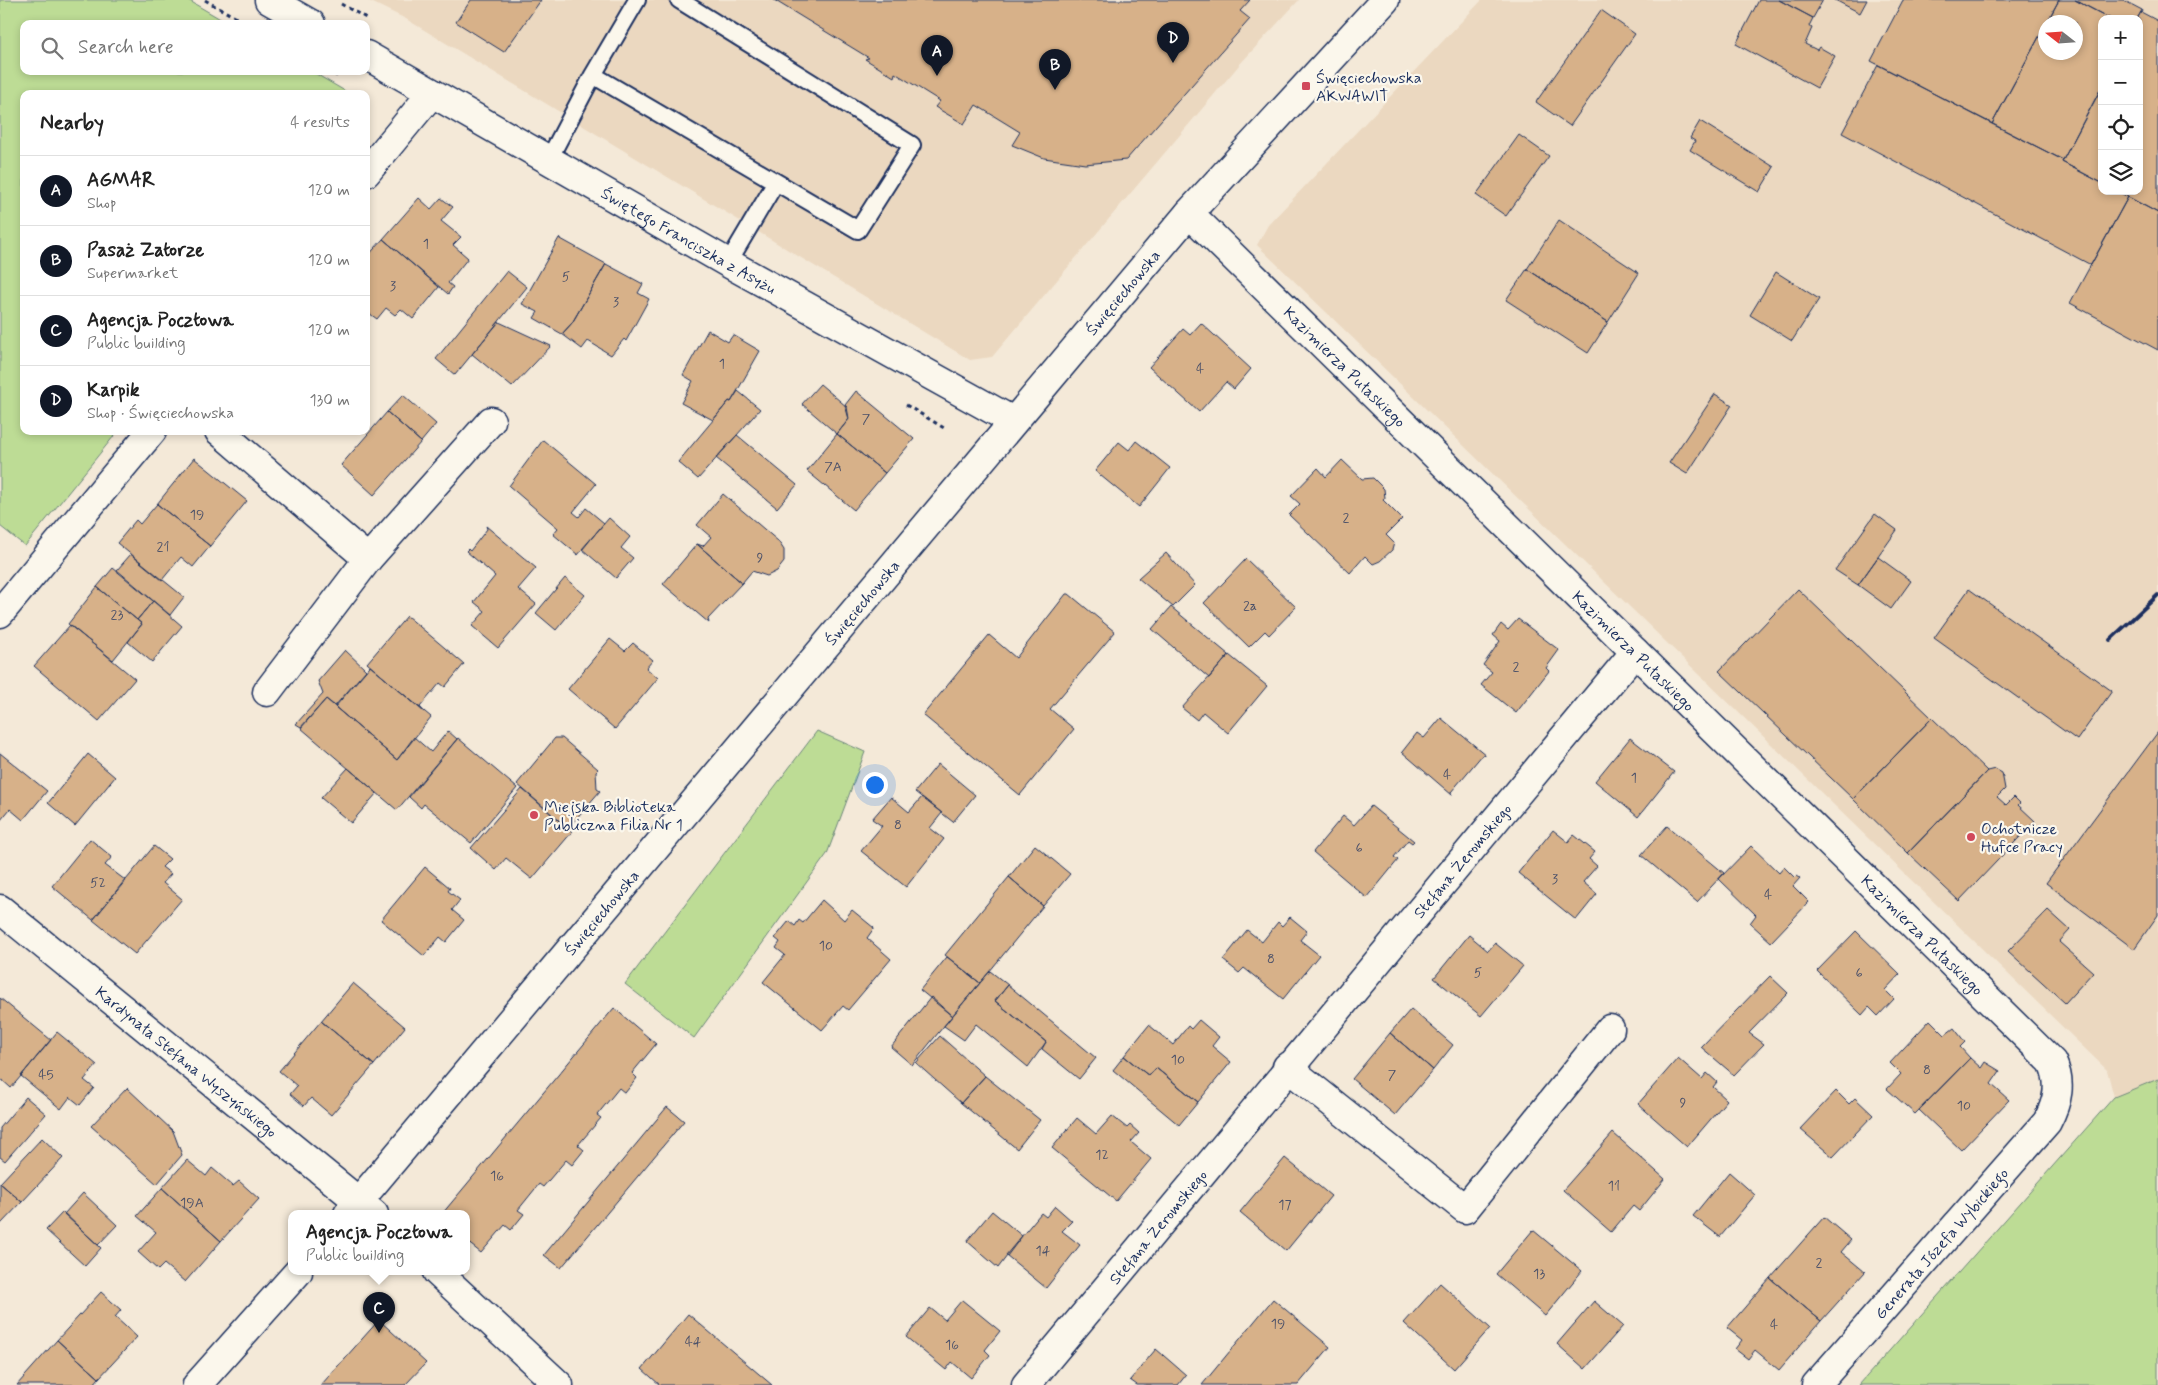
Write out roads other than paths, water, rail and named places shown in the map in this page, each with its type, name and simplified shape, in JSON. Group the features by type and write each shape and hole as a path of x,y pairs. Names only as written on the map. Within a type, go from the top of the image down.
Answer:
{"street":[{"path":"270,0 304,20"},
{"name":"Święciechowska","path":"361,1210 1013,421 1189,213 1385,0"},
{"name":"Świętego Franciszka z Asyżu","path":"370,57 728,263 1013,421"},
{"path":"370,168 432,93"},
{"name":"Kazimierza Pułaskiego","path":"1189,213 2043,1052 2057,1072 2058,1097"},
{"path":"267,692 368,559 491,421"},
{"path":"0,613 149,435"},
{"path":"224,435 368,559"},
{"name":"Stefana Żeromskiego","path":"1026,1385 1634,652"},
{"name":"Kardynała Stefana Wyszyńskiego","path":"0,909 361,1210"},
{"path":"1288,1068 1465,1209 1610,1029"},
{"name":"Generała Józefa Wybickiego","path":"1816,1385 2047,1122 2058,1097"},
{"path":"197,1385 295,1275"},
{"path":"440,1275 559,1385"}],"lane":[{"path":"549,159 593,75 637,0"},
{"path":"593,75 858,230 912,144 679,0"},
{"path":"728,263 776,182"}],"railway":[{"path":"2110,640 2158,595"}],"place":[{"name":"Karpik","path":"1173,63"},
{"name":"AGMAR","path":"937,76"},
{"name":"Święciechowska AKWAWIT","path":"1306,86"},
{"name":"Pasaż Zatorze","path":"1055,90"},
{"name":"Miejska Biblioteka Publiczna Filia Nr 1","path":"534,815"},
{"name":"Ochotnicze Hufce Pracy","path":"1971,837"},
{"name":"Agencja Pocztowa","path":"379,1333"}]}
